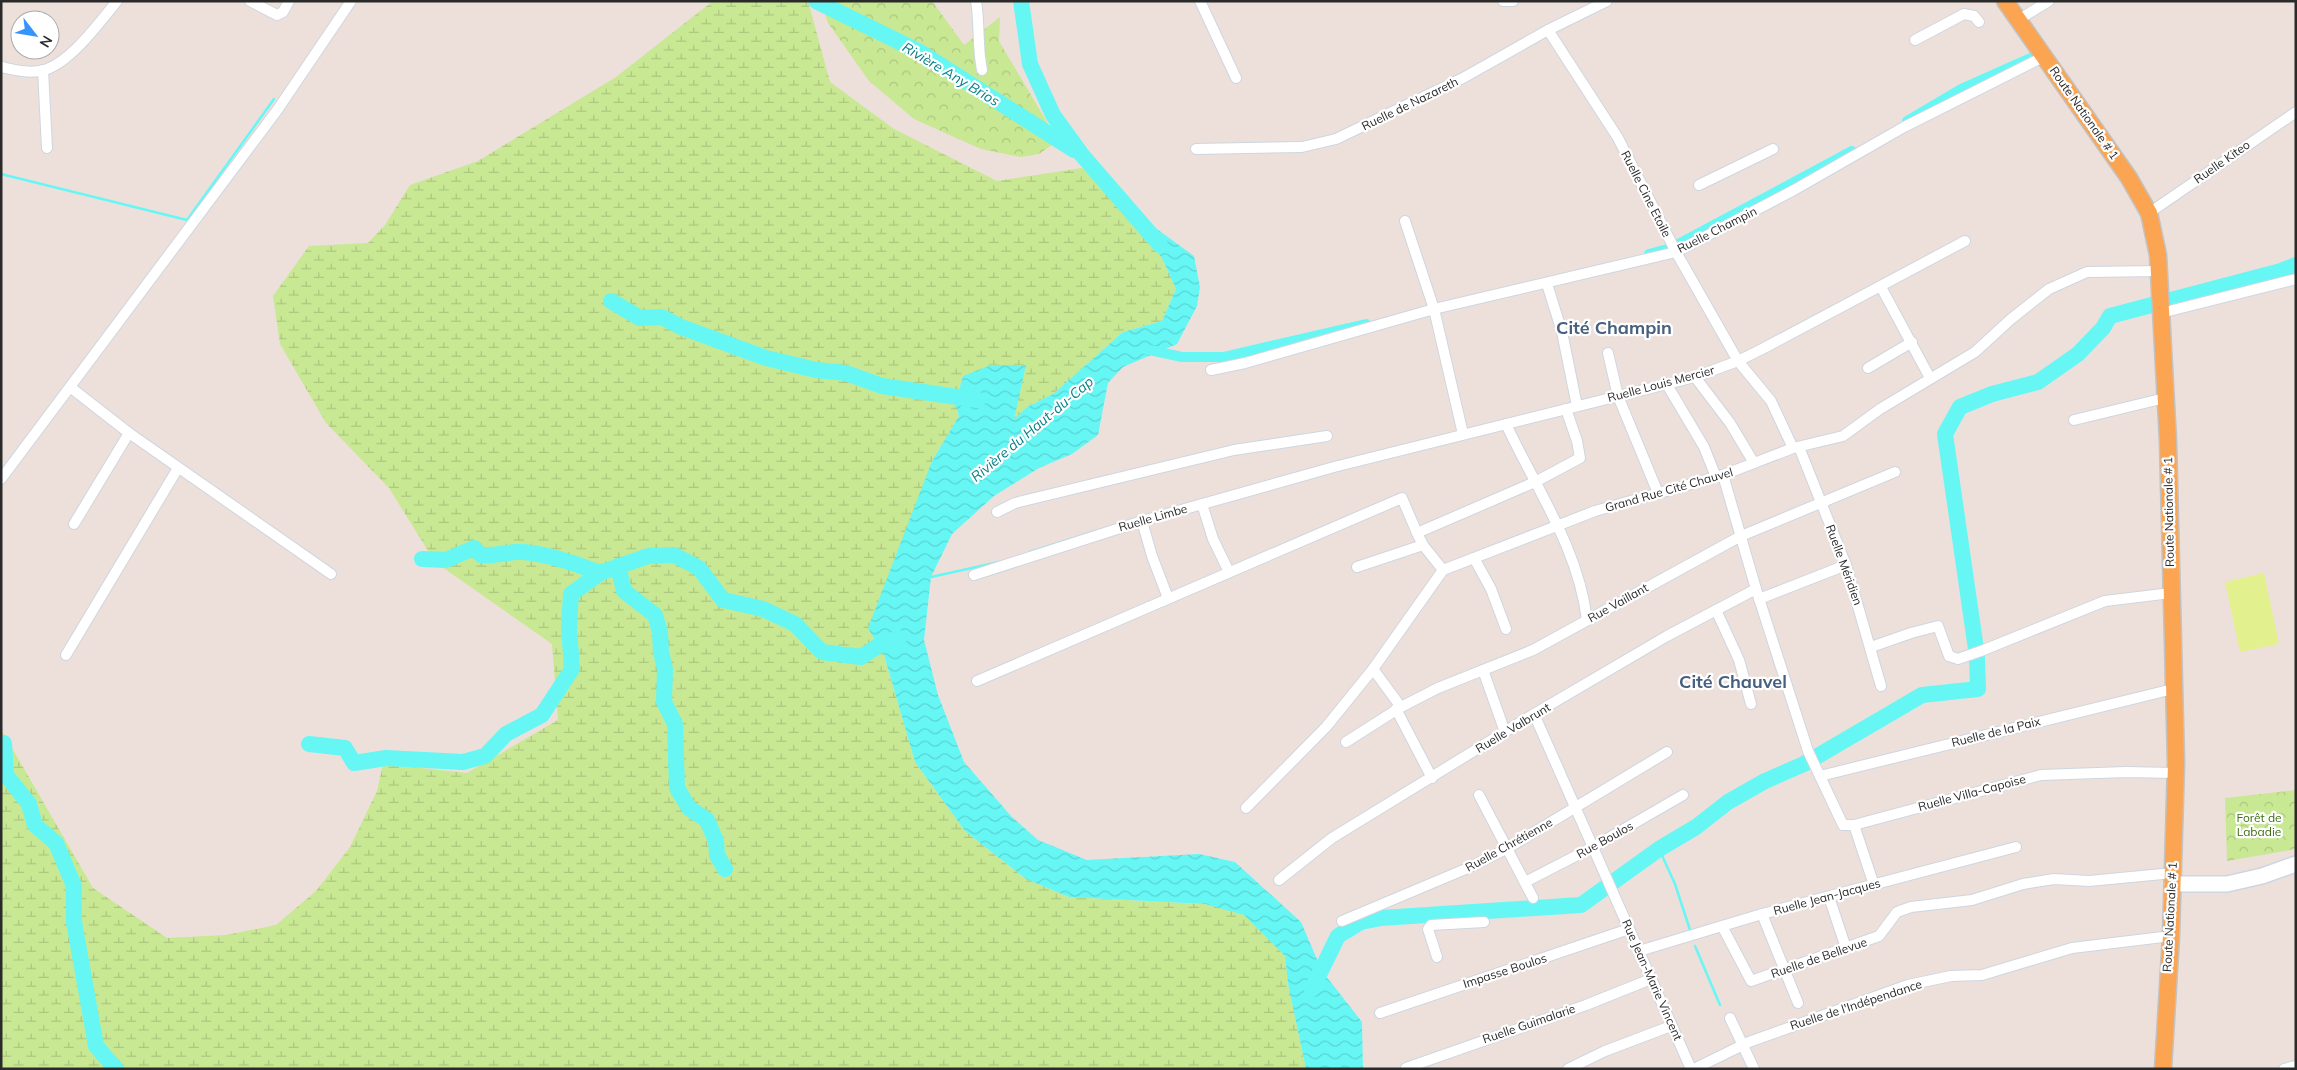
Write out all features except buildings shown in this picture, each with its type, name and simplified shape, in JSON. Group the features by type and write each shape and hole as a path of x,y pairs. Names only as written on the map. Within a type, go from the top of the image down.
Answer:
{"main road":[{"name":"Route Nationale # 1","path":"2005,1 2117,159 2149,213 2158,255 2165,398 2175,773 2171,936 2163,1069"}],"street":[{"path":"1,67 34,72 43,70 67,57 117,1"},
{"path":"250,1 277,15 283,12 289,1"},
{"path":"1,479 278,109 351,1"},
{"path":"976,1 979,18 978,50 982,70"},
{"path":"1200,1 1236,78"},
{"path":"1503,1 1513,1"},
{"name":"Ruelle de Nazareth","path":"1196,149 1302,147 1336,139 1464,78 1548,30 1607,1"},
{"path":"2018,20 2049,1"},
{"path":"1915,40 1964,14 1974,16 1978,22"},
{"name":"Ruelle Cine Etoile","path":"1548,30 1618,138 1676,252 1738,361"},
{"name":"Ruelle Champin","path":"1212,370 1303,347 1434,309 1547,284 1676,252 1794,190 1904,127 2044,56"},
{"path":"43,70 48,148"},
{"name":"Ruelle Kiteo","path":"2149,213 2296,112"},
{"path":"1699,185 1773,149"},
{"path":"1405,222 1434,309 1463,434"},
{"name":"Ruelle Louis Mercier","path":"1334,467 1695,377 1738,361 1965,241"},
{"name":"Grand Rue Cité Chauvel","path":"1443,570 1595,511 1720,476 1796,448 1843,436 1930,378 1975,352 2010,319 2049,289 2087,272 2159,271"},
{"path":"2161,313 2296,279"},
{"path":"1547,284 1562,332 1576,406"},
{"path":"1881,287 1930,378"},
{"path":"1868,368 1912,342"},
{"path":"1608,353 1618,396 1658,494"},
{"name":"Ruelle Méridien","path":"1738,361 1771,401 1796,448 1820,502 1846,565 1881,686"},
{"path":"1695,377 1730,423 1754,463"},
{"path":"1666,383 1720,476 1741,536 1757,594 1810,756 1840,823 1843,825 1854,824 1874,885"},
{"path":"70,387 128,433 331,574"},
{"path":"2074,420 2165,398"},
{"path":"1416,532 1536,482 1580,458 1577,441 1566,409"},
{"path":"1506,424 1559,525 1579,578 1587,620"},
{"path":"74,524 128,433"},
{"path":"997,512 1016,503 1234,450 1327,436"},
{"name":"Ruelle Limbe","path":"974,575 1142,521 1334,467"},
{"path":"66,655 178,468"},
{"name":"Rue Vaillant","path":"1346,742 1399,708 1483,670 1533,650 1741,536 1895,472"},
{"path":"976,681 1402,498 1423,545 1443,570 1373,669 1326,727 1246,808"},
{"path":"1202,504 1213,539 1228,572"},
{"path":"1142,521 1152,556 1168,598"},
{"path":"1358,567 1423,545"},
{"path":"1474,558 1491,589 1506,628"},
{"name":"Ruelle Valbrunt","path":"1279,880 1332,838 1534,714 1716,610 1757,594 1846,565"},
{"path":"1871,647 1938,626 1948,656 1955,659 1982,651 2105,601 2171,593"},
{"path":"1716,610 1739,660 1752,704"},
{"path":"1373,669 1399,708 1432,778"},
{"path":"1483,670 1505,732"},
{"name":"Ruelle de la Paix","path":"1820,776 2173,689"},
{"name":"Rue Jean-Marie Vincent","path":"1534,714 1671,1026 1692,1069"},
{"name":"Ruelle Chrétienne","path":"1342,921 1468,868 1508,848 1667,752"},
{"name":"Ruelle Villa-Capoise","path":"1854,824 2041,774 2175,773"},
{"path":"1479,795 1533,898"},
{"name":"Rue Boulos","path":"1525,882 1593,847 1683,795"},
{"name":"Ruelle Jean-Jacques","path":"1639,951 1762,914 2016,847"},
{"path":"2173,879 2227,884 2262,876 2296,864"},
{"name":"Ruelle de Bellevue","path":"1722,926 1751,981 1879,936 1897,912 1911,907 1972,900 2022,884 2054,879 2089,881 2173,879"},
{"path":"1829,897 1846,948"},
{"path":"1762,914 1798,1003"},
{"path":"1438,957 1429,926 1435,924 1484,922"},
{"name":"Impasse Boulos","path":"1380,1013 1629,929"},
{"name":"Ruelle de l'Indépendance","path":"1692,1069 1744,1044 1908,985 1951,976 1982,975 2072,948 2171,936"},
{"name":"Ruelle Guimalarie","path":"1406,1068 1586,1005 1651,979"},
{"path":"1730,1018 1744,1044 1754,1069"},
{"path":"1568,1069 1605,1051 1671,1026"},
{"path":"2284,1069 2295,1066"}],"green space":[{"path":"713,1 808,1 830,82 894,129 997,181 1082,168 1098,177 1162,258 1176,289 1162,321 1123,332 1053,394 1027,407 1013,420 963,376 955,402 959,416 932,461 884,655 915,762 965,831 1026,879 1069,897 1205,904 1244,914 1285,956 1288,984 1306,1069 87,1069 87,1067 1,1069 1,729 93,888 167,938 226,935 276,925 316,891 350,847 377,791 383,764 467,773 558,720 552,644 435,562 389,488 326,423 280,344 273,296 309,246 368,243 385,225 410,185 478,161 616,77"},
{"path":"821,1 932,1 964,45 1000,17 999,41 1054,134 1052,145 1039,154 1021,157 981,149 914,119 869,81 828,23"},
{"path":"2264,573 2279,644 2240,652 2225,582"},
{"name":"Forêt de Labadie","path":"2296,790 2296,849 2227,861 2225,798"}],"water":[{"path":"1150,224 1194,256 1200,287 1197,306 1177,344 1123,367 1108,383 1098,435 1072,454 1039,468 994,496 952,534 931,577 924,640 938,695 964,762 1011,816 1038,840 1087,860 1199,854 1235,862 1301,922 1322,971 1362,1022 1363,1069 1306,1069 1288,984 1285,956 1244,915 1205,904 1069,897 1026,879 965,831 915,762 884,655 868,628 932,461 959,416 955,403 963,376 991,365 1026,365 1014,419 1027,407 1053,394 1123,332 1162,321 1176,289 1162,258 1142,233"}],"waterway":[{"name":"Rivière Any Brios","path":"816,1 920,52 1074,150"},
{"name":"Rivière du Haut-du-Cap","path":"1021,1 1030,64 1053,115 1082,155 1160,245"},
{"path":"1907,121 1961,89 2035,56"},
{"path":"1,174 187,220 274,99"},
{"path":"1649,254 1671,248 1852,151"},
{"path":"1312,989 1338,936 1361,922 1381,918 1581,905 1659,849 1696,827 1728,802 1765,781 1804,764 1922,695 1978,689 1977,656 1945,434 1960,407 1992,394 2038,382 2078,354 2103,328 2110,316 2281,271 2296,265"},
{"path":"611,301 640,318 662,317 681,327 766,358 816,370 846,373 882,386 978,400"},
{"path":"1145,349 1182,357 1223,357 1366,324"},
{"path":"1030,552 1096,531"},
{"path":"422,559 446,560 474,548 481,555 526,552 570,562 600,573"},
{"path":"309,744 345,748 354,763 386,758 463,762 485,756 506,734 542,715 572,669 569,627 571,594 600,573 648,556 674,555 699,568 723,600 763,609 795,624 822,652 861,657 878,646 899,638"},
{"path":"931,577 999,562"},
{"path":"618,566 624,591 655,615 660,632 661,652 665,669 664,702 675,724 677,788 689,808 707,820 716,841 717,855 725,869"},
{"path":"4,743 6,775 29,804 35,825 56,843 74,886 74,922 96,1046 116,1069"},
{"path":"1659,849 1675,884 1691,933"},
{"path":"1695,946 1720,1005"}],"district":[{"name":"Cité Champin","path":"1614,328"},
{"name":"Cité Chauvel","path":"1733,682"}]}
